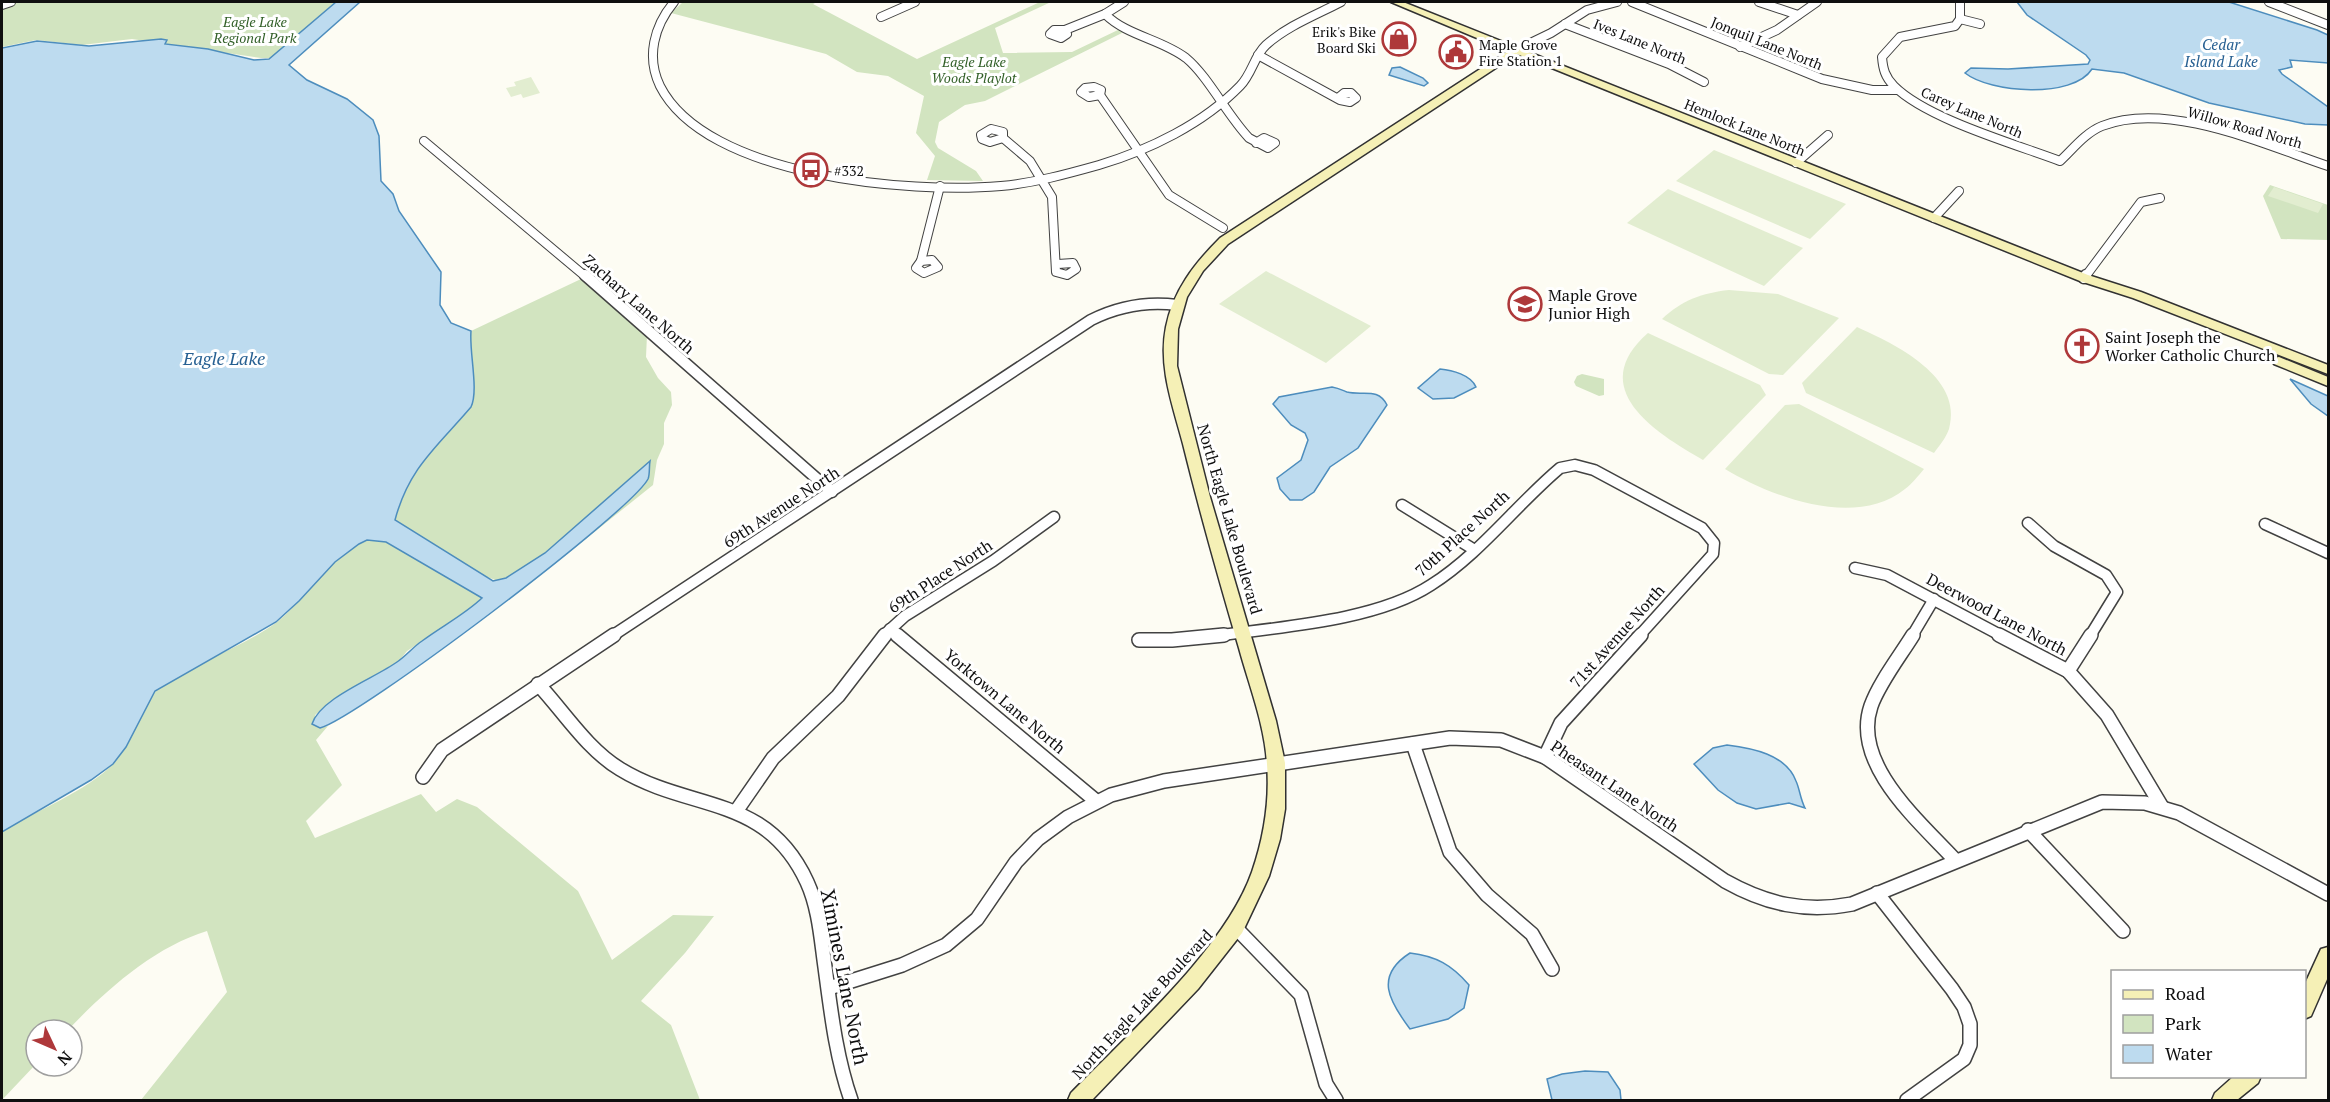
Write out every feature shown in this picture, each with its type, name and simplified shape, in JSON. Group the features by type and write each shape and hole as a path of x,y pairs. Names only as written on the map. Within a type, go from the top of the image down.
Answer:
{"street":[{"path":"2,5 11,2"},
{"path":"674,2 665,11 656,30 653,65 668,101 699,131 736,150 782,164 868,181 940,186 999,186 1042,179 1082,170 1138,150 1176,132 1219,102 1246,79 1258,55 1275,39 1341,2"},
{"path":"881,17 915,2"},
{"path":"1065,30 1105,15 1124,2"},
{"name":"Hemlock Lane North","path":"1396,2 2084,278 2133,301 2328,382"},
{"path":"1516,50 1594,7 1617,2"},
{"name":"Jonquil Lane North","path":"1632,2 1646,10 1740,47 1851,88 1897,90"},
{"path":"1759,2 1798,15"},
{"path":"1740,47 1772,34 1817,2"},
{"path":"1960,2 1960,19 1980,24"},
{"path":"2269,2 2328,25"},
{"path":"1105,15 1114,23 1186,58 1234,122 1256,143"},
{"name":"Carey Lane North","path":"1960,19 1951,28 1908,35 1892,42 1884,55 1883,69 1897,90 1940,114 2060,161"},
{"name":"Ives Lane North","path":"1565,24 1669,64 1704,82"},
{"name":"North Eagle Lake Boulevard","path":"1078,1101 1191,982 1235,927 1260,876 1271,839 1276,808 1276,763 1243,632 1203,496 1170,366 1169,345 1177,305 1196,271 1224,241 1516,50"},
{"path":"1258,55 1338,98"},
{"path":"1100,95 1174,200 1223,228"},
{"name":"Willow Road North","path":"2060,161 2103,126 2142,118 2192,124 2328,166"},
{"path":"1796,163 1828,135"},
{"path":"1003,138 1030,161 1052,197 1058,264"},
{"name":"Zachary Lane North","path":"424,141 544,240 832,492"},
{"path":"921,261 940,186"},
{"path":"1934,218 1959,191"},
{"path":"2084,278 2141,202 2160,198"},
{"name":"Hemlock Lane North","path":"2084,278 2137,295 2328,370"},
{"name":"69th Avenue North","path":"423,777 442,750 538,684 1091,320 1125,306 1156,303 1177,305"},
{"name":"70th Place North","path":"1139,640 1164,642 1243,632 1391,606 1431,586 1560,468 1585,466"},
{"name":"71st Avenue North","path":"1545,757 1562,723 1713,554 1714,540 1702,528 1585,466"},
{"path":"1402,504 1473,549"},
{"name":"69th Place North","path":"737,810 773,758 838,696 868,652 890,629 923,604 993,561 1054,517"},
{"path":"2028,523 2054,546 2106,575 2116,592 2068,671"},
{"path":"2265,524 2328,553"},
{"name":"Deerwood Lane North","path":"1855,568 1887,575 2068,671 2107,715 2162,807"},
{"path":"1934,599 1871,705 1866,718 1865,733 1875,766 1956,860"},
{"name":"Yorktown Lane North","path":"890,629 1096,801"},
{"name":"Ximines Lane North","path":"538,684 616,767 656,785 737,810 780,842 805,878 817,918 841,1059 851,1101"},
{"name":"Pheasant Lane North","path":"829,988 902,965 932,953 959,936 991,903 1016,862 1038,839 1068,817 1096,801 1148,784 1276,763 1474,737 1501,740 1545,757 1749,895 1803,910 1830,909 1852,904 2102,801 2145,803 2162,807 2207,826 2328,894"},
{"path":"1413,744 1440,829 1450,852 1487,895 1533,934 1551,969"},
{"path":"2028,830 2123,931"},
{"path":"1876,893 1952,988 1964,1007 1970,1024 1970,1045 1964,1059 1907,1101"},
{"path":"1235,927 1301,995 1326,1084 1336,1101"},
{"path":"2306,1005 2328,956"},
{"path":"2222,1101 2250,1078"}],"green space":[{"name":"Eagle Lake Regional Park","path":"2,2 337,2 271,58 261,58 132,39 82,45 36,40 2,47"},
{"name":"Eagle Lake Woods Playlot","path":"683,2 817,2 813,4 917,59 1040,2 1051,2 995,28 1003,53 1072,52 1120,29 1126,31 985,101 965,105 939,122 935,142 938,148 976,171 983,181 927,180 935,156 916,133 924,96 888,76 857,72 826,54 671,13"},
{"path":"531,77 540,93 523,98 521,94 511,97 506,88 516,86 514,82"},
{"path":"1714,150 1846,204 1810,239 1676,181"},
{"path":"2270,185 2328,205 2328,240 2281,239 2263,196"},
{"path":"2274,187 2323,204 2318,213 2268,196"},
{"path":"1668,189 1803,248 1764,286 1627,223"},
{"path":"1266,271 1371,326 1326,363 1219,304"},
{"path":"581,279 647,335 646,357 658,378 671,392 672,405 664,423 664,444 657,460 653,485 522,590 482,575 395,520 417,470 471,407 474,381 471,331"},
{"path":"1729,290 1778,294 1839,318 1783,375 1769,374 1662,319 1693,298"},
{"path":"1857,327 1907,353 1937,378 1946,394 1951,410 1949,429 1934,453 1806,393 1802,383"},
{"path":"1648,333 1760,385 1766,395 1703,460 1647,422 1634,407 1625,390 1623,372 1630,353"},
{"path":"1582,374 1604,379 1604,395 1599,396 1576,386 1574,382 1577,376"},
{"path":"1799,404 1924,469 1908,487 1885,501 1862,507 1838,508 1789,498 1766,490 1725,469 1785,405"},
{"path":"367,540 386,542 482,598 466,612 407,651 399,661 335,699 315,715 320,728 328,726 316,740 342,785 306,821 315,838 421,794 436,812 457,799 477,807 578,891 612,960 673,915 714,916 685,953 641,1001 671,1025 700,1100 141,1100 227,992 207,931 187,938 149,959 114,986 80,1018 24,1018 24,1077 2,1100 2,832 75,792 103,773 114,763 126,746 148,702 158,689 172,679 263,632 277,622 330,567 354,547"}],"water":[{"name":"Eagle Lake","path":"336,2 360,2 289,65 307,80 347,99 373,120 379,136 381,181 393,194 399,211 441,272 440,305 451,323 471,331 474,391 471,407 416,471 408,485 395,520 493,581 506,578 545,553 650,461 648,479 630,499 594,531 492,612 385,690 320,728 312,724 317,715 337,697 397,662 419,643 482,598 386,542 367,540 359,544 335,562 276,622 155,691 126,747 113,764 91,780 2,832 2,48 37,41 89,46 161,39 167,40 165,44 208,49 254,60 269,59"},
{"name":"Cedar Island Lake","path":"2017,2 2229,2 2317,30 2328,35 2328,63 2290,60 2292,67 2279,70 2328,107 2328,125 2305,124 2209,103 2124,73 2092,69 2082,79 2068,85 2031,90 1993,85 1965,73 1971,68 2008,69 2088,64 2090,60 2086,55 2027,15"},
{"path":"1400,67 1423,78 1428,83 1424,86 1389,75 1392,68"},
{"path":"1440,369 1466,376 1476,387 1454,398 1433,399 1418,388"},
{"path":"2290,379 2328,396 2328,416 2311,404"},
{"path":"1332,387 1353,393 1375,394 1387,405 1358,448 1330,467 1314,492 1302,500 1290,500 1280,489 1277,478 1301,460 1308,440 1305,433 1291,425 1273,404 1279,397"},
{"path":"1727,745 1767,754 1784,764 1796,781 1805,808 1789,803 1756,809 1737,803 1718,790 1694,764 1713,748"},
{"path":"1410,953 1436,959 1463,978 1469,985 1464,1008 1448,1019 1410,1029 1391,999 1389,980 1399,962"},
{"path":"1585,1071 1608,1072 1620,1090 1621,1100 1552,1100 1547,1079 1562,1074"}],"place":[{"name":"Erik's Bike Board Ski","path":"1399,39"},
{"name":"Maple Grove Fire Station 1","path":"1456,52"},
{"name":"#332","path":"811,170"},
{"name":"Maple Grove Junior High","path":"1525,304"},
{"name":"Saint Joseph the Worker Catholic Church","path":"2082,346"}]}
